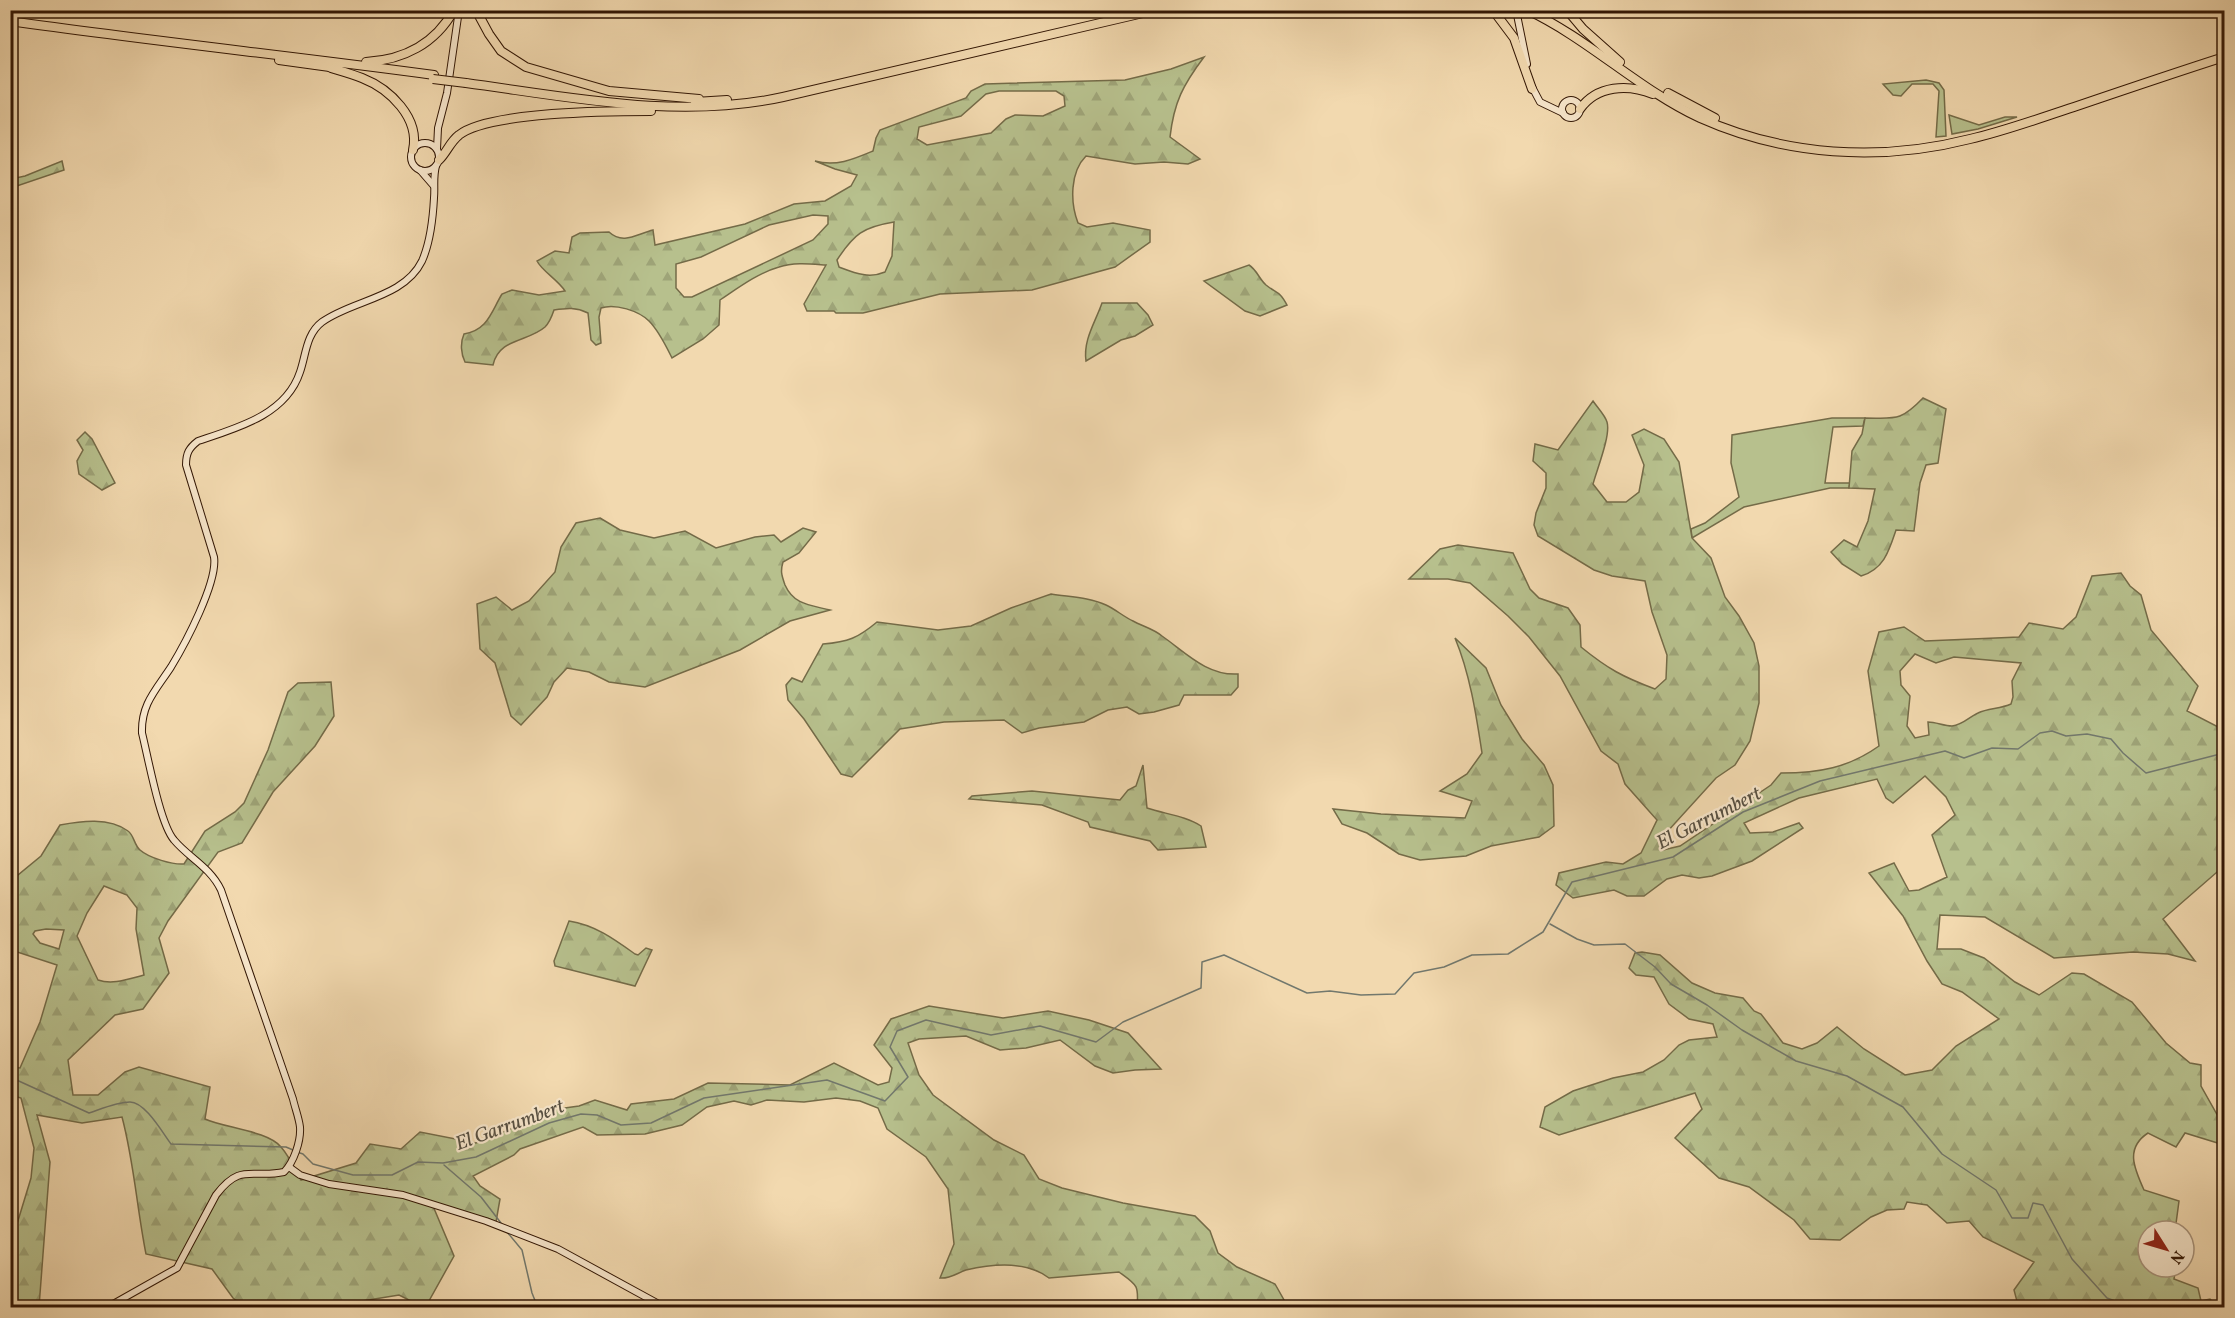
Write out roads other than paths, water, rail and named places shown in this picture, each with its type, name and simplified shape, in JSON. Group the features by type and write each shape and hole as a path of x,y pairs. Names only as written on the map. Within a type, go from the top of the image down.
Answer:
{"highway":[{"path":"345,63 379,62 409,53 436,34 454,10"},
{"path":"476,10 501,51 526,67 609,91 632,95 696,98 706,104"},
{"path":"438,163 459,135 469,128 486,123 607,111 697,110 706,104 774,93 1131,10"},
{"path":"10,23 126,42 322,66 706,104 754,103 783,97 1156,10"},
{"path":"1493,10 1514,38 1532,88"},
{"path":"1527,10 1675,104"},
{"path":"1536,10 1686,104 1739,128 1798,143 1865,149 1919,145 1986,131 2224,55"},
{"path":"1568,10 1583,29 1620,62"},
{"path":"10,23 345,63 433,77"},
{"path":"1580,109 1589,99 1612,88 1637,88 1724,128 1781,144 1848,153 1902,152 1987,135 2224,55"},
{"path":"322,66 363,78 389,95 404,112 414,130 413,150"}],"street":[{"path":"106,1308 177,1268 216,1195 233,1177 255,1172 275,1174 284,1172 293,1159 300,1127 221,890 216,878 184,850 169,833 163,818 142,733 141,719 146,705 172,665 211,587 215,572 214,557 186,465 187,452 198,441 251,423 264,415 293,387 300,373 310,337 322,322 392,289 416,270 423,259 434,200 433,185 438,163 438,128 447,93 459,10"},
{"path":"1516,10 1532,88 1540,102 1567,117 1573,118 1578,115 1580,109 1579,104 1574,100 1551,107"},
{"path":"1563,103 1563,113"},
{"path":"433,185 411,160 413,150 438,128"},
{"path":"423,143 430,143 437,149"},
{"path":"420,170 430,170 438,163"},
{"path":"289,1167 300,1175 329,1184 403,1195 486,1221 558,1249 666,1308"}],"waterway":[{"name":"El Garrumbert","path":"297,1152 303,1154 313,1164 353,1175 392,1175 418,1162 443,1163 476,1157 549,1123 581,1114 597,1115 621,1125 651,1123 704,1098 827,1080 885,1101 908,1077 890,1047 897,1031 926,1020 991,1035 1040,1026 1096,1042 1123,1022 1201,988 1202,962 1224,955 1307,993 1330,991 1361,995 1395,994 1414,973 1444,967 1472,955 1508,954 1543,932 1572,882 1673,857 1743,812 1820,781 1945,751 1964,758 1992,748 2018,749 2040,733 2052,731 2066,736 2087,734 2111,739 2146,773 2224,753"},
{"path":"1550,924 1577,939 1594,945 1625,944 1655,967 1671,984 1707,1005 1742,1030 1796,1061 1847,1076 1903,1107 1942,1154 1996,1190 2012,1218 2028,1218 2033,1203 2043,1205 2072,1259 2107,1298 2131,1307 2166,1302 2181,1308"},
{"name":"El Garrumbert","path":"10,1077 89,1113 120,1103 136,1103 153,1118 171,1144 286,1147 293,1150"},
{"path":"444,1165 481,1197 501,1223"},
{"path":"507,1232 522,1250 538,1308"}]}
